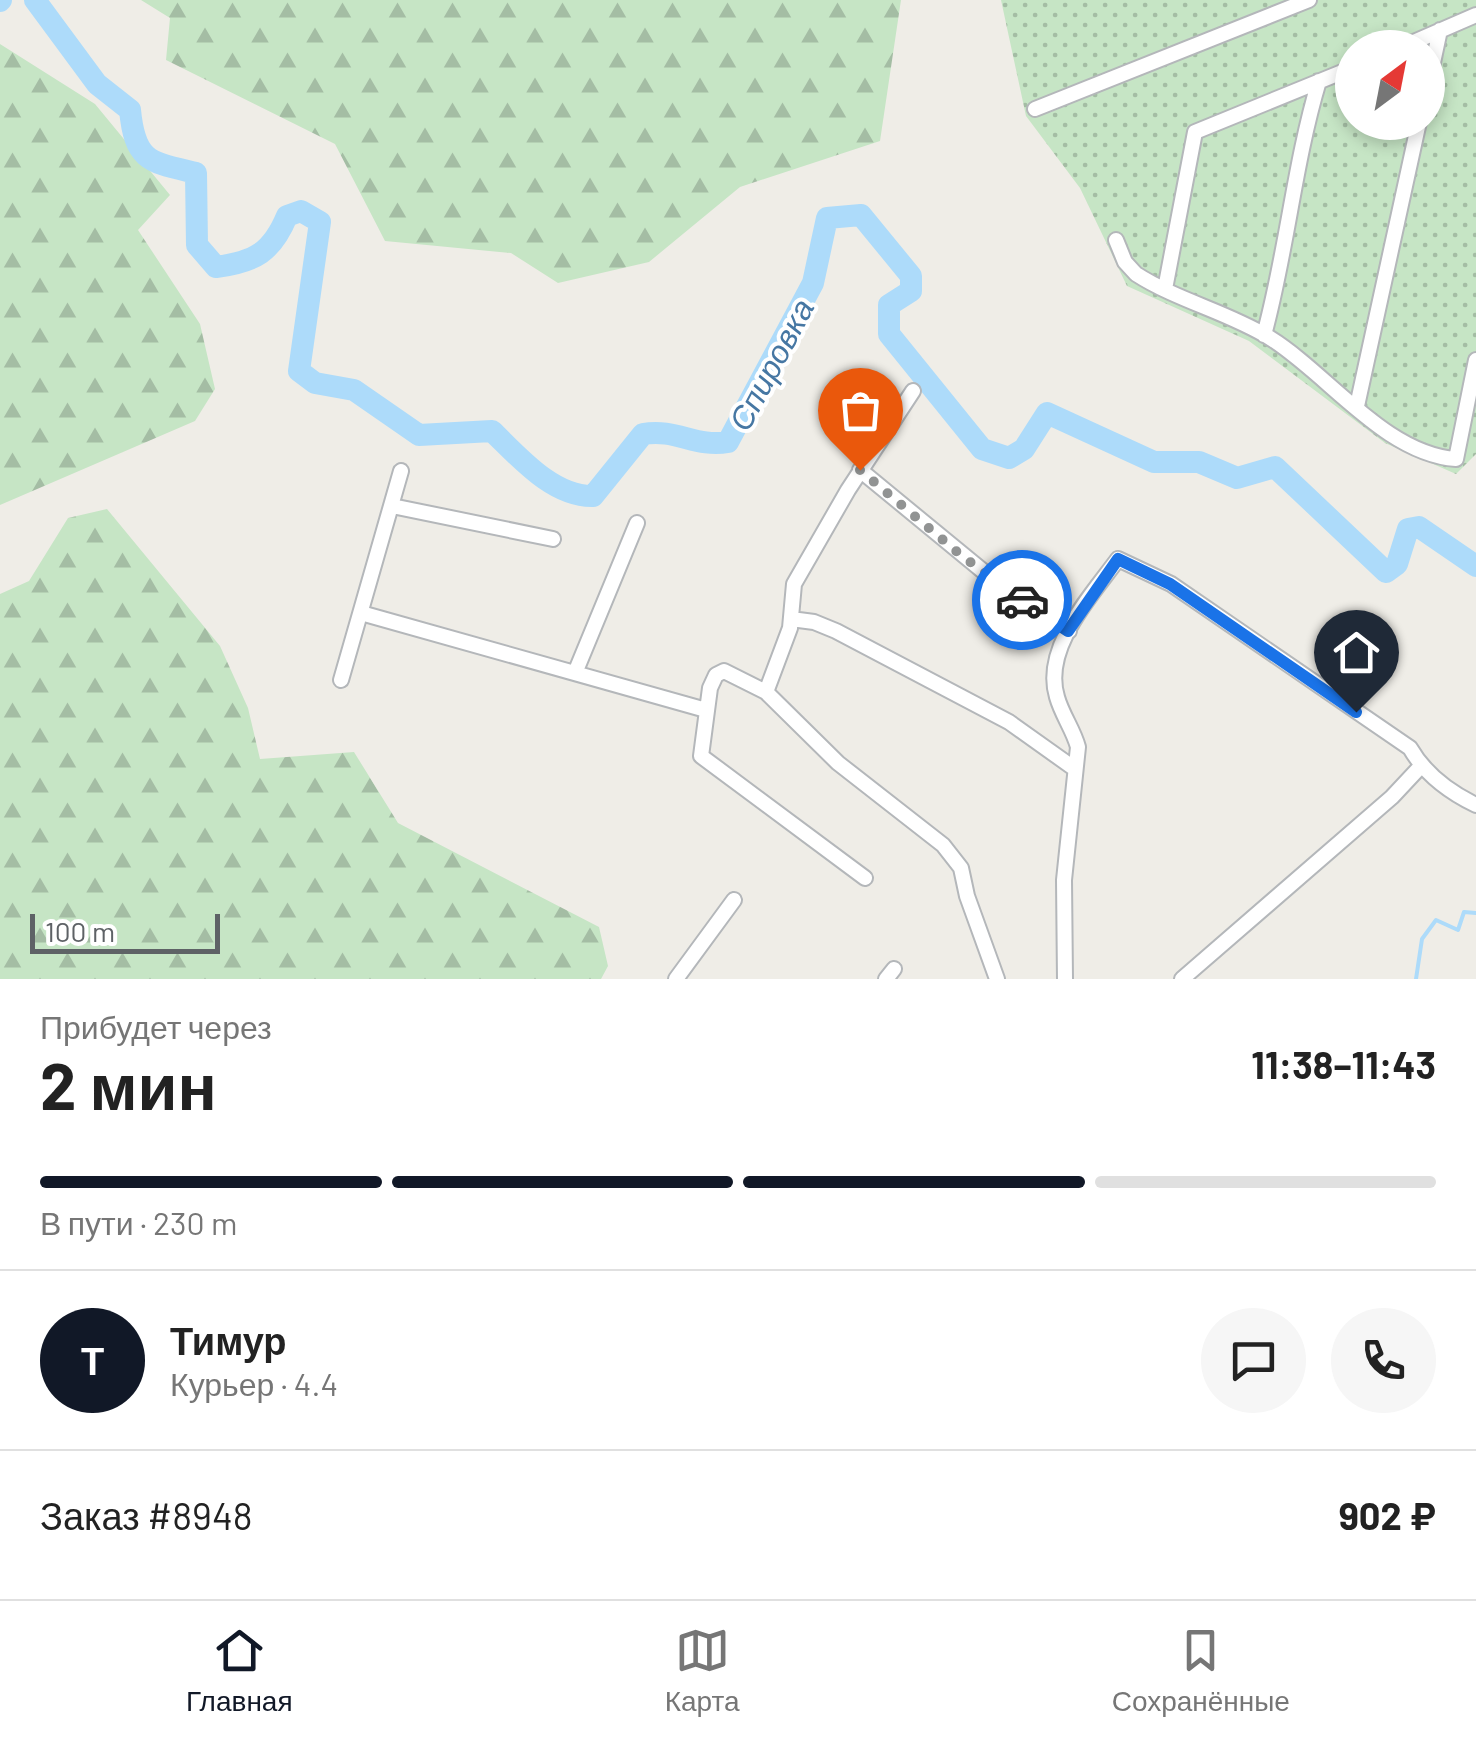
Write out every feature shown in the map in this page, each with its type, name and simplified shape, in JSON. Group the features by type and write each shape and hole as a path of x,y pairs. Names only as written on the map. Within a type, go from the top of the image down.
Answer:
{"street":[{"path":"1035,109 1310,0"},
{"path":"1440,30 1476,15"},
{"path":"1165,289 1195,132 1335,75"},
{"path":"1264,335 1319,81"},
{"path":"1357,406 1416,140"},
{"path":"1116,240 1130,269 1264,335 1377,424 1438,458 1456,459 1476,360"},
{"path":"766,692 791,619 794,584 860,470 913,390"},
{"path":"860,470 1006,590 1068,631"},
{"path":"340,680 401,471"},
{"path":"392,506 553,539"},
{"path":"576,673 637,523"},
{"path":"1065,979 1064,880 1078,748 1057,698 1056,664 1068,631 1118,559 1170,584 1410,748 1421,766 1455,794 1476,805"},
{"path":"361,612 706,710"},
{"path":"791,619 814,622 836,631 951,690 1009,722 1075,768"},
{"path":"865,878 701,756 706,710 716,675 724,672 766,692 838,763 942,845 962,868 997,979"},
{"path":"1182,979 1392,797 1421,766"},
{"path":"676,979 734,900"}],"green space":[{"path":"141,0 901,0 880,141 740,187 649,262 558,283 511,253 385,241 335,144 166,60 170,18"},
{"path":"1001,0 1476,0 1476,454 1456,474 1385,443 1249,341 1127,286 1080,188 1026,116"},
{"path":"0,44 95,104 170,195 138,230 200,324 215,389 195,421 0,505"},
{"path":"107,509 220,646 248,708 260,759 354,752 398,823 599,927 608,966 601,979 0,979 0,594 29,581 68,518"}],"waterway":[{"name":"Спировка","path":"35,0 97,84 130,110 141,150 156,162 196,173 197,245 216,267 260,253 275,238 287,216 301,211 320,222 299,371 315,383 354,390 419,435 492,431 551,483 578,495 593,496 643,434 728,442 813,283 827,218 861,215 911,276 911,291 889,305 889,334 982,449 1009,458 1024,449 1047,413 1154,462 1199,462 1237,478 1275,467 1386,572 1397,564 1408,529 1419,527 1476,566"},
{"path":"1416,979 1422,939 1436,920 1458,930 1464,912 1476,913"}],"way so far":[{"path":"860,470 962,556 1022,600"}],"route":[{"path":"1022,600 1068,631 1118,559 1170,584 1356,712"}]}
